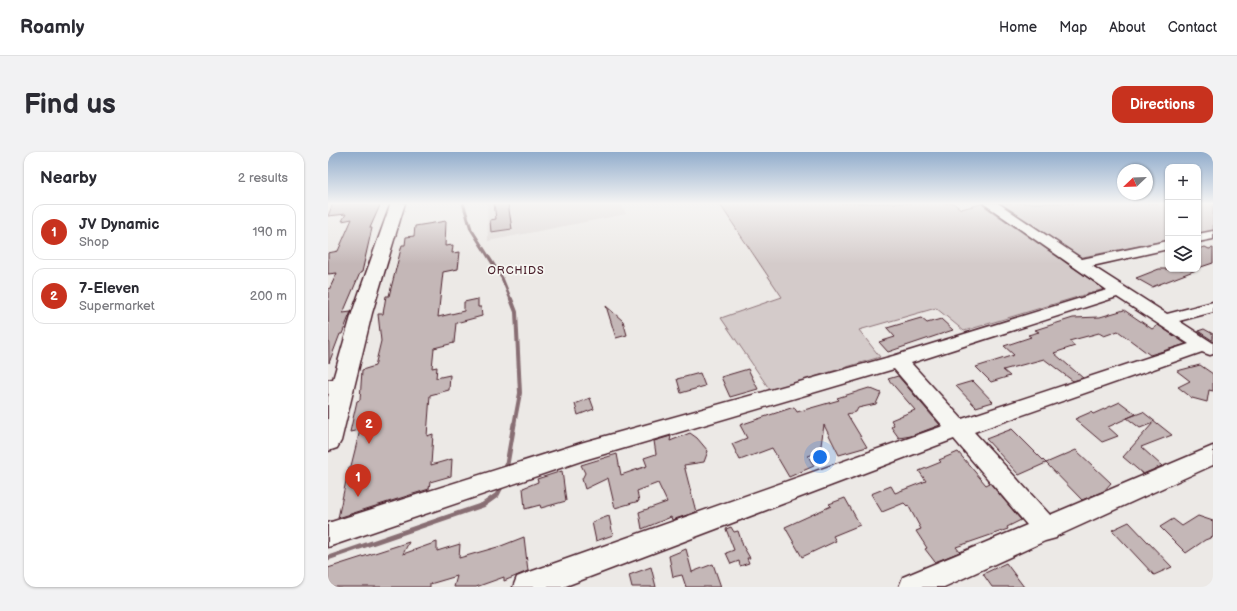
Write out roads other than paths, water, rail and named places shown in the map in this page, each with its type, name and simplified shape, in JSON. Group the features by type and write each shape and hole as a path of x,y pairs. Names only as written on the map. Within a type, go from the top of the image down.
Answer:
{"main road":[{"path":"328,441 335,386 362,313 391,223"}],"street":[{"path":"1019,223 1119,291 1208,348"},
{"path":"1201,237 1213,235"},
{"path":"1079,264 1165,246"},
{"path":"328,535 591,448 898,361 1119,291"},
{"path":"1164,320 1213,307"},
{"path":"527,587 958,429 1208,348"},
{"path":"898,361 1047,530"},
{"path":"913,587 1047,530 1213,455"}],"waterway":[{"path":"469,223 471,229 502,278 511,300"},
{"path":"511,299 516,312 520,393 514,425"},
{"path":"506,470 514,424"},
{"path":"328,558 483,505 497,495 502,485"}],"place":[{"name":"7-Eleven","path":"369,444"},
{"name":"JV Dynamic","path":"358,497"}],"district":[{"name":"ORCHIDS","path":"516,270"}]}
